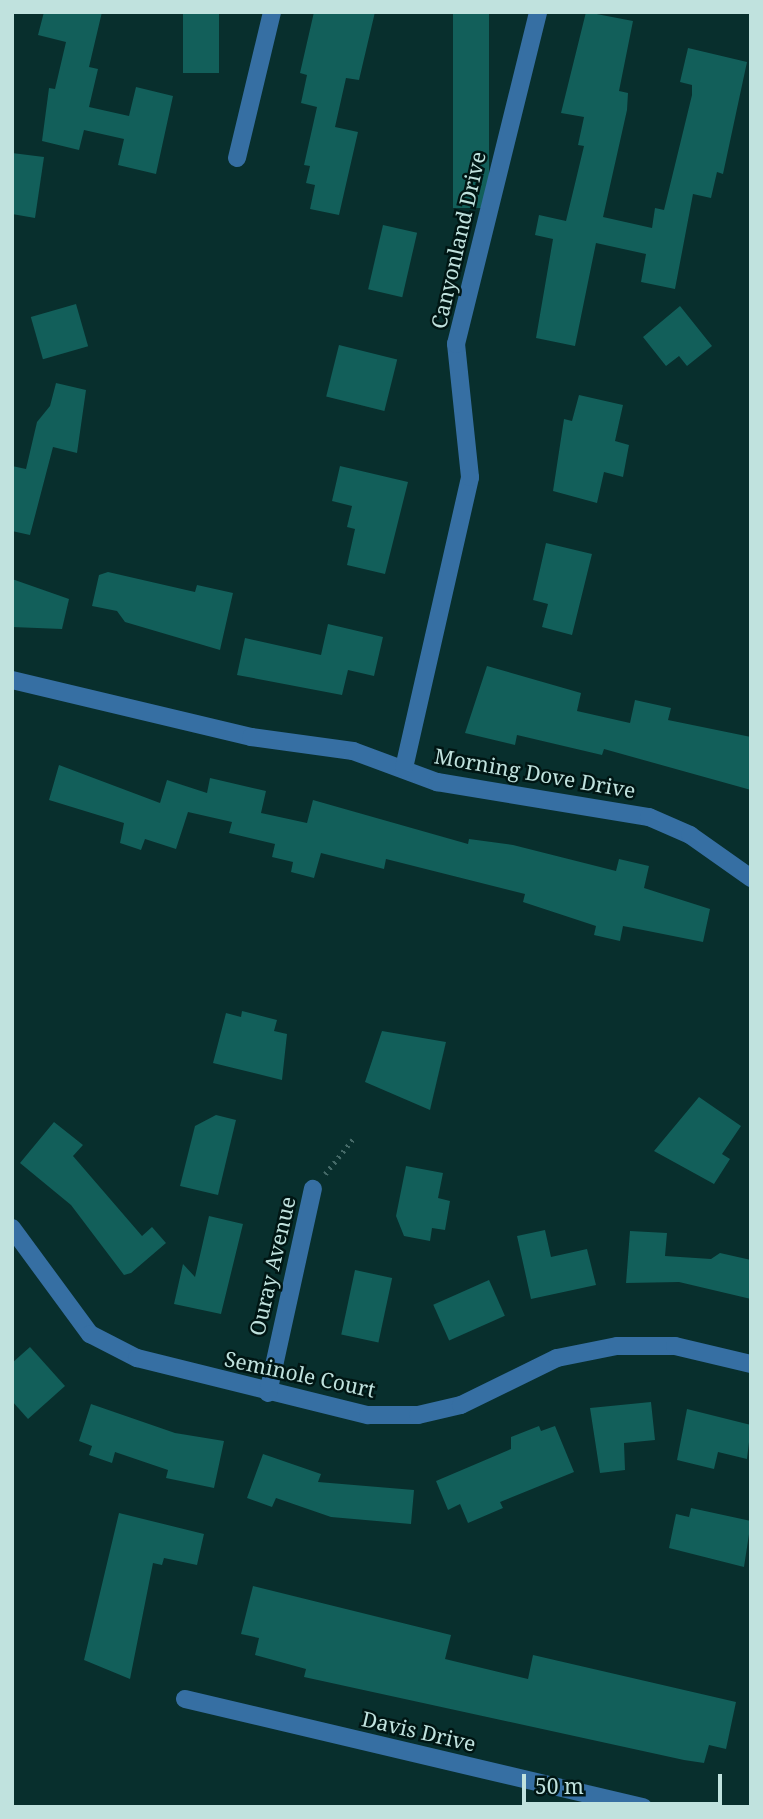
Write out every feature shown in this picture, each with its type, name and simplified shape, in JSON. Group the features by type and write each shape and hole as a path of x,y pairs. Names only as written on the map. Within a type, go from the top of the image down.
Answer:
{"street":[{"path":"236,158 272,12"},
{"name":"Canyonland Drive","path":"404,768 470,477 456,344 538,12"},
{"name":"Morning Dove Drive","path":"12,680 251,737 353,751 437,782 649,817 690,835 751,878"},
{"name":"Ouray Avenue","path":"268,1393 313,1189"},
{"name":"Seminole Court","path":"12,1228 90,1334 136,1359 368,1415 418,1415 461,1405 557,1358 617,1346 675,1346 751,1364"},
{"name":"Davis Drive","path":"185,1699 643,1807"}],"building":[{"path":"44,12 102,12 89,67 98,69 89,107 129,116 136,87 173,96 156,174 118,165 124,139 84,130 79,150 42,141 49,88 55,89 66,42 38,35"},
{"path":"183,12 219,12 219,73 183,73"},
{"path":"314,12 375,12 359,80 346,78 335,127 358,132 339,215 310,209 315,185 306,183 310,166 304,165 317,107 301,103 307,75 300,73"},
{"path":"453,12 489,12 489,208 453,208"},
{"path":"586,12 633,21 619,91 628,93 627,110 603,217 652,228 655,208 664,210 692,95 692,85 680,82 688,48 747,62 723,174 717,172 711,198 693,194 675,289 641,282 646,254 596,243 575,346 536,338 553,239 535,235 539,215 566,221 584,146 578,145 584,117 561,113"},
{"path":"12,153 44,157 35,218 12,214"},
{"path":"383,225 417,233 402,297 368,289"},
{"path":"76,304 88,346 43,359 31,317"},
{"path":"680,306 712,346 687,366 679,356 666,366 643,337"},
{"path":"339,345 397,360 384,411 326,396"},
{"path":"56,383 86,390 77,453 53,447 30,535 12,531 12,466 26,469 37,422 50,406"},
{"path":"579,395 623,405 615,441 629,445 623,477 604,472 597,503 553,491 564,419 572,421"},
{"path":"340,466 408,482 385,574 347,565 355,529 347,527 352,506 332,501"},
{"path":"546,543 592,554 572,635 542,627 548,604 533,600"},
{"path":"108,572 195,592 197,585 233,593 220,650 125,622 117,611 92,606 99,575"},
{"path":"12,579 69,599 62,629 12,627"},
{"path":"328,624 383,637 374,676 348,670 342,695 237,675 245,638 321,655"},
{"path":"487,666 581,693 577,711 630,723 635,700 671,708 668,720 751,737 751,790 604,749 602,755 517,735 515,745 465,733"},
{"path":"59,765 160,803 167,780 207,793 210,778 266,791 261,813 307,823 313,800 468,844 469,839 513,845 616,871 619,859 649,866 644,888 710,909 703,942 623,926 620,941 594,935 596,926 523,902 525,894 386,859 384,869 321,853 314,878 291,872 293,862 272,857 275,844 229,833 232,822 188,812 176,849 145,839 141,850 120,843 124,823 49,800"},
{"path":"242,1011 277,1020 274,1031 287,1034 282,1080 213,1063 226,1013 241,1017"},
{"path":"382,1031 446,1042 430,1110 365,1082"},
{"path":"699,1097 741,1126 722,1154 730,1159 714,1184 654,1151"},
{"path":"216,1115 236,1120 218,1195 180,1186 195,1126"},
{"path":"54,1122 83,1145 73,1156 142,1236 152,1227 166,1243 131,1273 124,1275 71,1205 20,1163"},
{"path":"406,1166 443,1173 438,1198 450,1201 445,1230 432,1228 430,1241 404,1236 396,1216"},
{"path":"209,1216 243,1224 221,1314 174,1304 183,1264 195,1277"},
{"path":"545,1230 551,1257 587,1249 596,1285 531,1299 517,1236"},
{"path":"630,1231 667,1233 665,1256 711,1259 720,1253 751,1260 751,1299 679,1282 626,1283"},
{"path":"355,1270 392,1278 378,1342 341,1335"},
{"path":"489,1280 505,1316 449,1340 433,1305"},
{"path":"30,1347 65,1386 28,1419 12,1401 12,1363"},
{"path":"651,1402 655,1440 624,1443 625,1470 600,1473 590,1408"},
{"path":"91,1404 175,1433 224,1441 214,1488 166,1478 168,1470 115,1452 112,1463 89,1455 92,1446 79,1441"},
{"path":"687,1409 751,1425 747,1459 718,1452 714,1469 677,1460"},
{"path":"539,1426 541,1431 555,1426 574,1472 500,1502 503,1508 468,1523 460,1504 448,1510 436,1481 511,1449 511,1437"},
{"path":"263,1454 321,1474 318,1482 414,1490 411,1524 331,1517 276,1498 272,1507 247,1498"},
{"path":"691,1508 751,1521 744,1567 669,1548 676,1514 689,1517"},
{"path":"119,1513 204,1534 197,1565 164,1558 162,1565 153,1563 130,1679 84,1660"},
{"path":"253,1586 451,1635 445,1659 528,1679 533,1655 736,1702 726,1749 709,1745 704,1763 684,1760 304,1677 306,1669 255,1655 259,1638 241,1634"}]}
